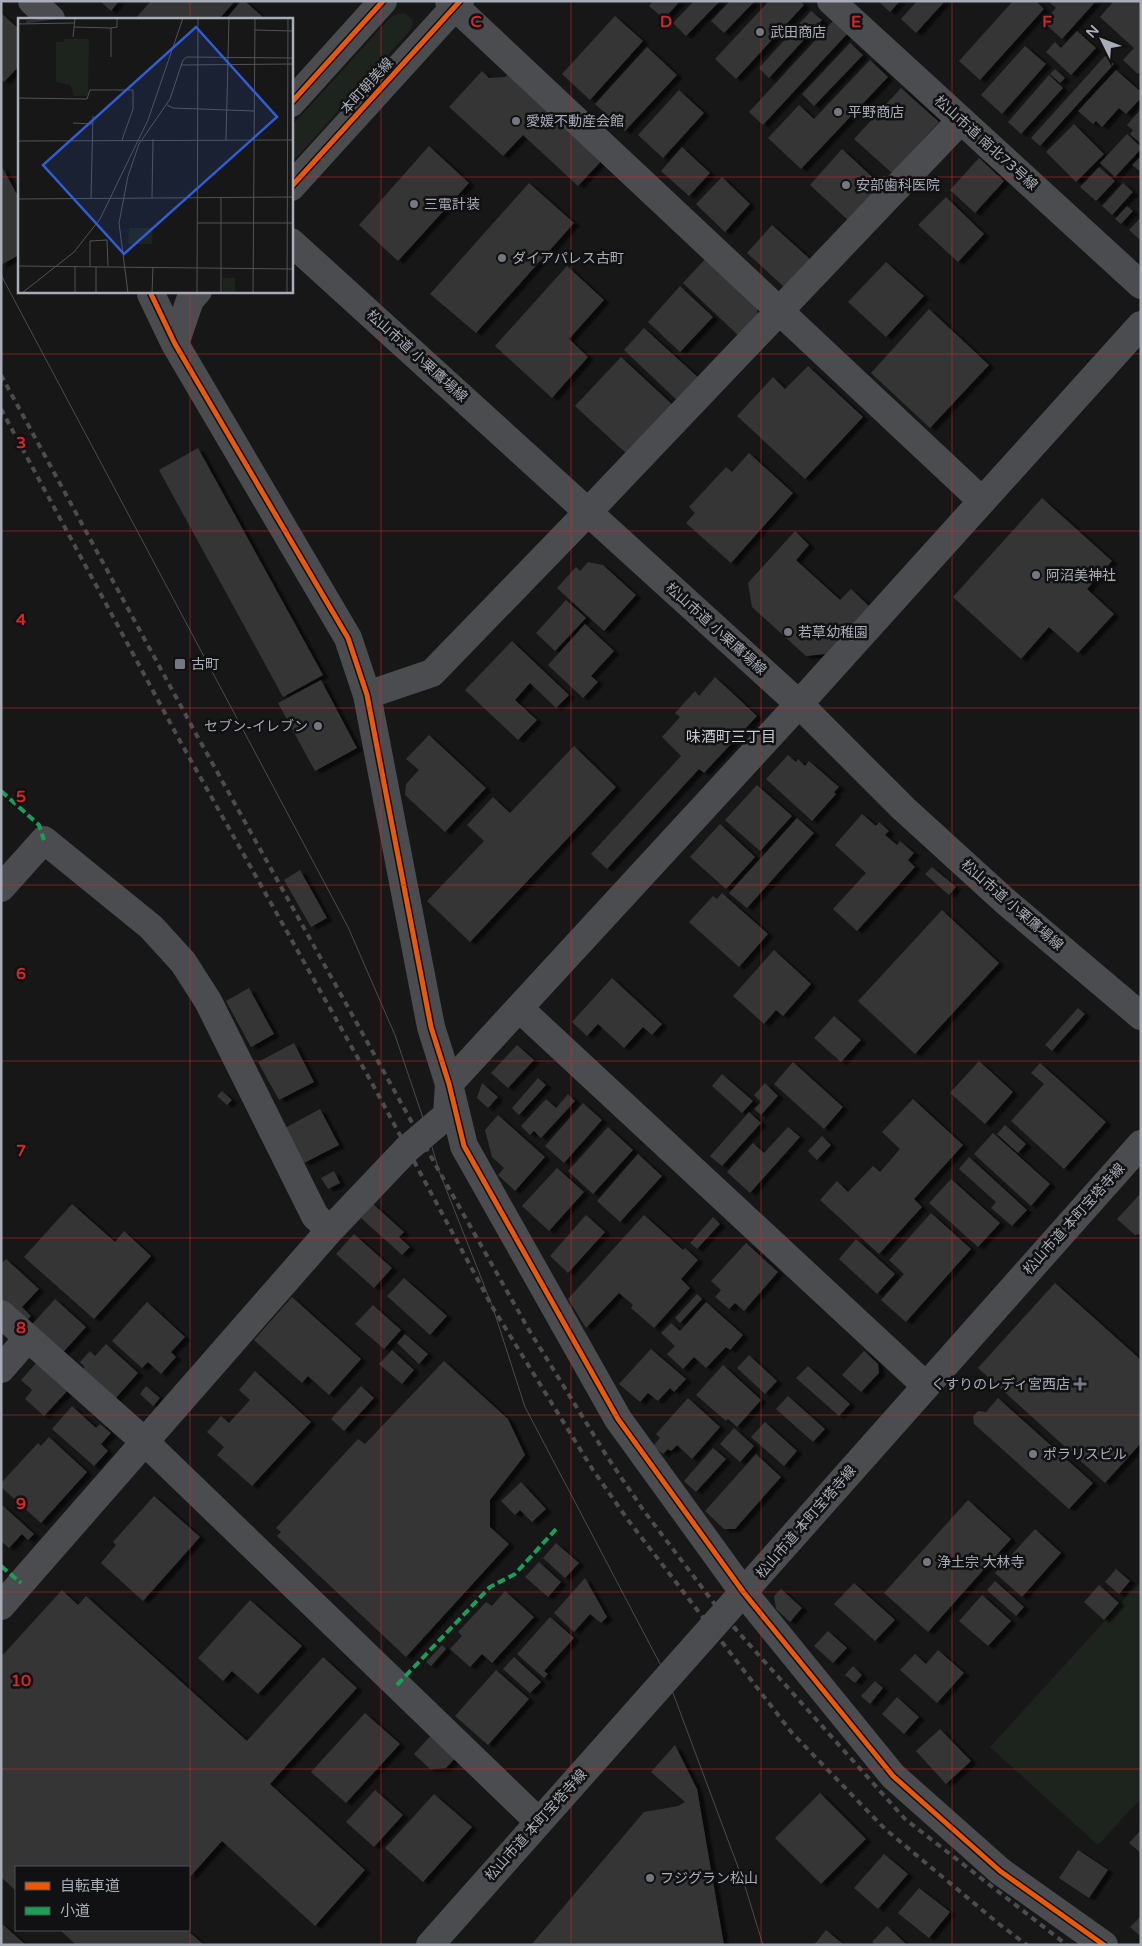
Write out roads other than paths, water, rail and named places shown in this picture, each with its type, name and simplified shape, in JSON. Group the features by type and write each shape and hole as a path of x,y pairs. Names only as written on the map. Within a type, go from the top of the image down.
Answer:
{"street":[{"path":"32,1 50,18"},
{"path":"292,102 383,1"},
{"name":"松山市道 南北73号線","path":"831,1 1141,285"},
{"path":"454,3 779,312 982,501"},
{"name":"本町朝美線","path":"292,186 454,3"},
{"path":"367,695 432,673 962,120"},
{"name":"松山市道 小栗鷹場線","path":"292,243 799,704 904,808 1005,901 1141,1016"},
{"path":"151,292 175,344 348,638 367,695 431,1027 449,1084 464,1146 618,1419 744,1592 893,1776 1000,1871 1104,1945"},
{"path":"175,344 190,300 197,292"},
{"path":"1,1606 330,1230 406,1149 447,1114 449,1084 799,704 1141,325"},
{"path":"1,888 44,840 151,927 183,962 208,1001 314,1216 330,1230"},
{"path":"519,1008 926,1386"},
{"name":"松山市道 本町宝塔寺線","path":"430,1945 1141,1144"},
{"path":"1,1314 145,1442 539,1822"},
{"path":"1,1369 28,1338"}],"tram line":[{"path":"1,275 348,927 395,1035 439,1171 493,1308 525,1407 667,1677 744,1883 763,1945"}],"railway":[{"path":"1,375 195,732 439,1171 529,1330 608,1458 644,1511 723,1615 905,1819 1067,1945"},
{"path":"1,409 180,741 373,1085 493,1308 593,1470 628,1520 792,1733 885,1829 1027,1945"}],"place":[{"name":"武田商店","path":"760,32"},
{"name":"平野商店","path":"838,112"},
{"name":"愛媛不動産会館","path":"516,121"},
{"name":"安部歯科医院","path":"846,185"},
{"name":"三電計装","path":"414,204"},
{"name":"ダイアパレス古町","path":"502,258"},
{"name":"阿沼美神社","path":"1036,575"},
{"name":"若草幼稚園","path":"788,632"},
{"name":"古町","path":"180,664"},
{"name":"セブン-イレブン","path":"318,726"},
{"name":"くすりのレディ宮西店","path":"1080,1384"},
{"name":"ポラリスビル","path":"1033,1454"},
{"name":"浄土宗 大林寺","path":"927,1562"},
{"name":"フジグラン松山","path":"650,1878"}],"district":[{"name":"味酒町三丁目","path":"731,737"}]}
